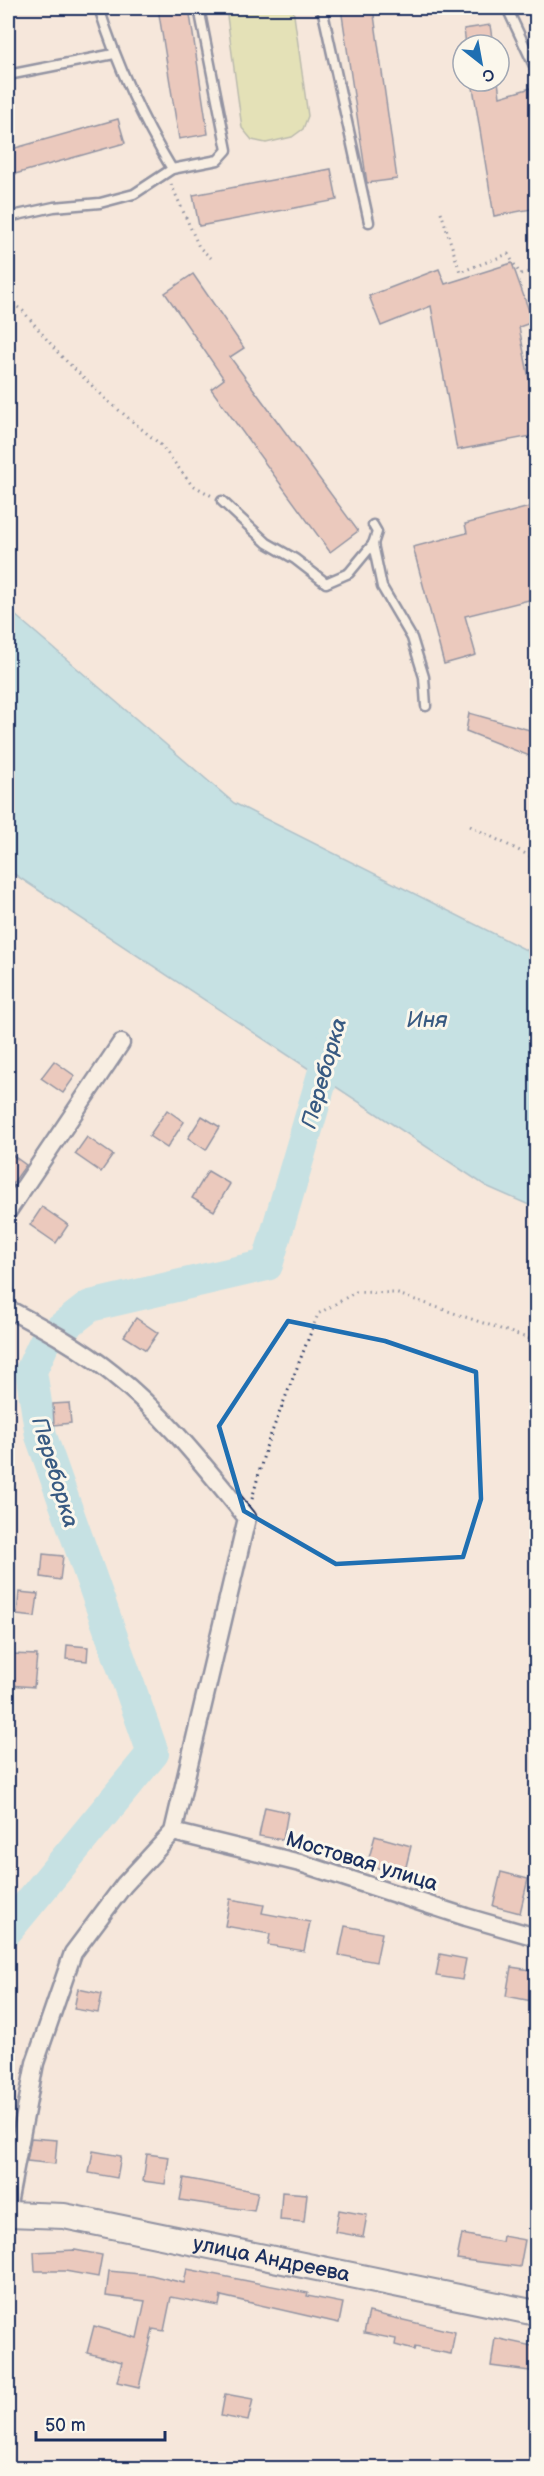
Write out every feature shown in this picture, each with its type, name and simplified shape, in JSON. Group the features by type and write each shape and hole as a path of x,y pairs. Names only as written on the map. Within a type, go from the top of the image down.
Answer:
{"main road":[{"name":"улица Андреева","path":"8,2214 64,2216 537,2313"}],"street":[{"path":"8,1211 121,1043"},
{"path":"8,1309 44,1328 113,1374 159,1417 209,1471 247,1518 172,1832 124,1885 73,1953 35,2063 8,2204"},
{"name":"Мостовая улица","path":"172,1832 300,1863 466,1917 537,1937"}],"lane":[{"path":"99,8 114,54 169,171"},
{"path":"8,217 54,207 100,203 134,194 169,171 218,160 227,150 199,8"},
{"path":"321,8 369,222"},
{"path":"507,8 537,70"},
{"path":"8,75 114,54"},
{"path":"222,501 267,543 295,559 326,584 349,573 373,544 377,532 373,525"},
{"path":"373,544 382,587 412,638 424,677 426,706"}],"path":[{"path":"169,171 199,247 211,258"},
{"path":"441,212 460,272 508,254 520,274 537,270"},
{"path":"8,300 22,311 60,355 109,402 161,445 191,484 222,501"},
{"path":"471,826 537,860"},
{"path":"247,1518 266,1447 318,1314 356,1292 395,1293 537,1341"}],"highlighted area":[{"path":"288,1321 385,1341 476,1372 481,1499 463,1557 336,1564 244,1511 219,1426"}],"green space":[{"path":"228,8 293,8 308,116 303,129 292,137 266,143 252,140 242,128 227,16"}],"water":[{"name":"Иня","path":"8,609 234,803 536,955 536,1208 486,1186 8,870"}],"building":[{"path":"158,8 189,8 208,134 179,139"},
{"path":"341,8 373,8 397,179 367,183"},
{"path":"490,25 491,33 464,33 464,29"},
{"path":"531,88 537,102 537,208 494,216 474,93 500,93 500,97"},
{"path":"118,119 125,143 8,176 8,150"},
{"path":"331,169 337,200 199,226 193,195"},
{"path":"512,263 533,322 519,327 537,420 537,435 457,450 431,306 381,326 369,296 439,269 445,284"},
{"path":"193,274 244,348 230,357 358,531 330,552 211,389 224,379 165,293"},
{"path":"537,505 537,598 465,616 476,655 444,664 413,547 467,533 465,524"},
{"path":"469,713 537,732 537,759 466,731"},
{"path":"54,1061 75,1076 63,1093 41,1078"},
{"path":"167,1110 184,1122 167,1148 149,1136"},
{"path":"202,1116 220,1127 206,1150 188,1138"},
{"path":"87,1137 113,1155 101,1172 75,1154"},
{"path":"8,1152 26,1165 8,1190"},
{"path":"208,1171 230,1184 214,1211 192,1198"},
{"path":"42,1207 68,1225 56,1243 30,1225"},
{"path":"136,1318 158,1333 146,1350 124,1336"},
{"path":"69,1403 71,1423 54,1425 53,1404"},
{"path":"43,1554 63,1556 60,1580 41,1577"},
{"path":"19,1592 38,1594 35,1617 17,1615"},
{"path":"67,1645 88,1647 87,1661 66,1659"},
{"path":"11,1654 37,1655 34,1687 9,1685"},
{"path":"265,1807 288,1812 283,1840 259,1836"},
{"path":"375,1836 411,1846 404,1875 367,1865"},
{"path":"501,1872 528,1879 520,1913 493,1906"},
{"path":"230,1899 264,1905 262,1913 310,1922 304,1951 268,1945 270,1934 225,1926"},
{"path":"345,1926 382,1933 376,1962 339,1955"},
{"path":"440,1954 466,1959 462,1980 436,1976"},
{"path":"511,1967 537,1971 537,2002 506,1996"},
{"path":"78,1989 102,1994 98,2013 74,2009"},
{"path":"31,2138 57,2140 55,2164 27,2161"},
{"path":"93,2151 121,2156 117,2178 89,2173"},
{"path":"147,2154 169,2157 165,2184 143,2181"},
{"path":"184,2178 258,2192 254,2211 180,2200"},
{"path":"282,2192 307,2194 304,2222 280,2220"},
{"path":"339,2210 367,2215 363,2237 335,2232"},
{"path":"462,2234 502,2242 503,2236 525,2240 520,2267 457,2259"},
{"path":"75,2250 102,2255 98,2277 65,2271 35,2271 34,2252"},
{"path":"187,2269 308,2293 307,2296 343,2303 339,2323 221,2296 219,2306 171,2297 164,2331 153,2329 139,2387 117,2382 122,2362 87,2353 94,2326 137,2338 145,2301 106,2296 109,2271 151,2275 184,2283"},
{"path":"369,2312 455,2332 451,2354 415,2347 414,2350 395,2345 396,2339 364,2333"},
{"path":"495,2338 537,2347 537,2372 491,2366"},
{"path":"225,2394 253,2399 248,2421 221,2416"}],"waterway":[{"name":"Переборка","path":"8,1929 153,1753 41,1436 31,1371 45,1341 90,1306 267,1265 334,1037"}]}
